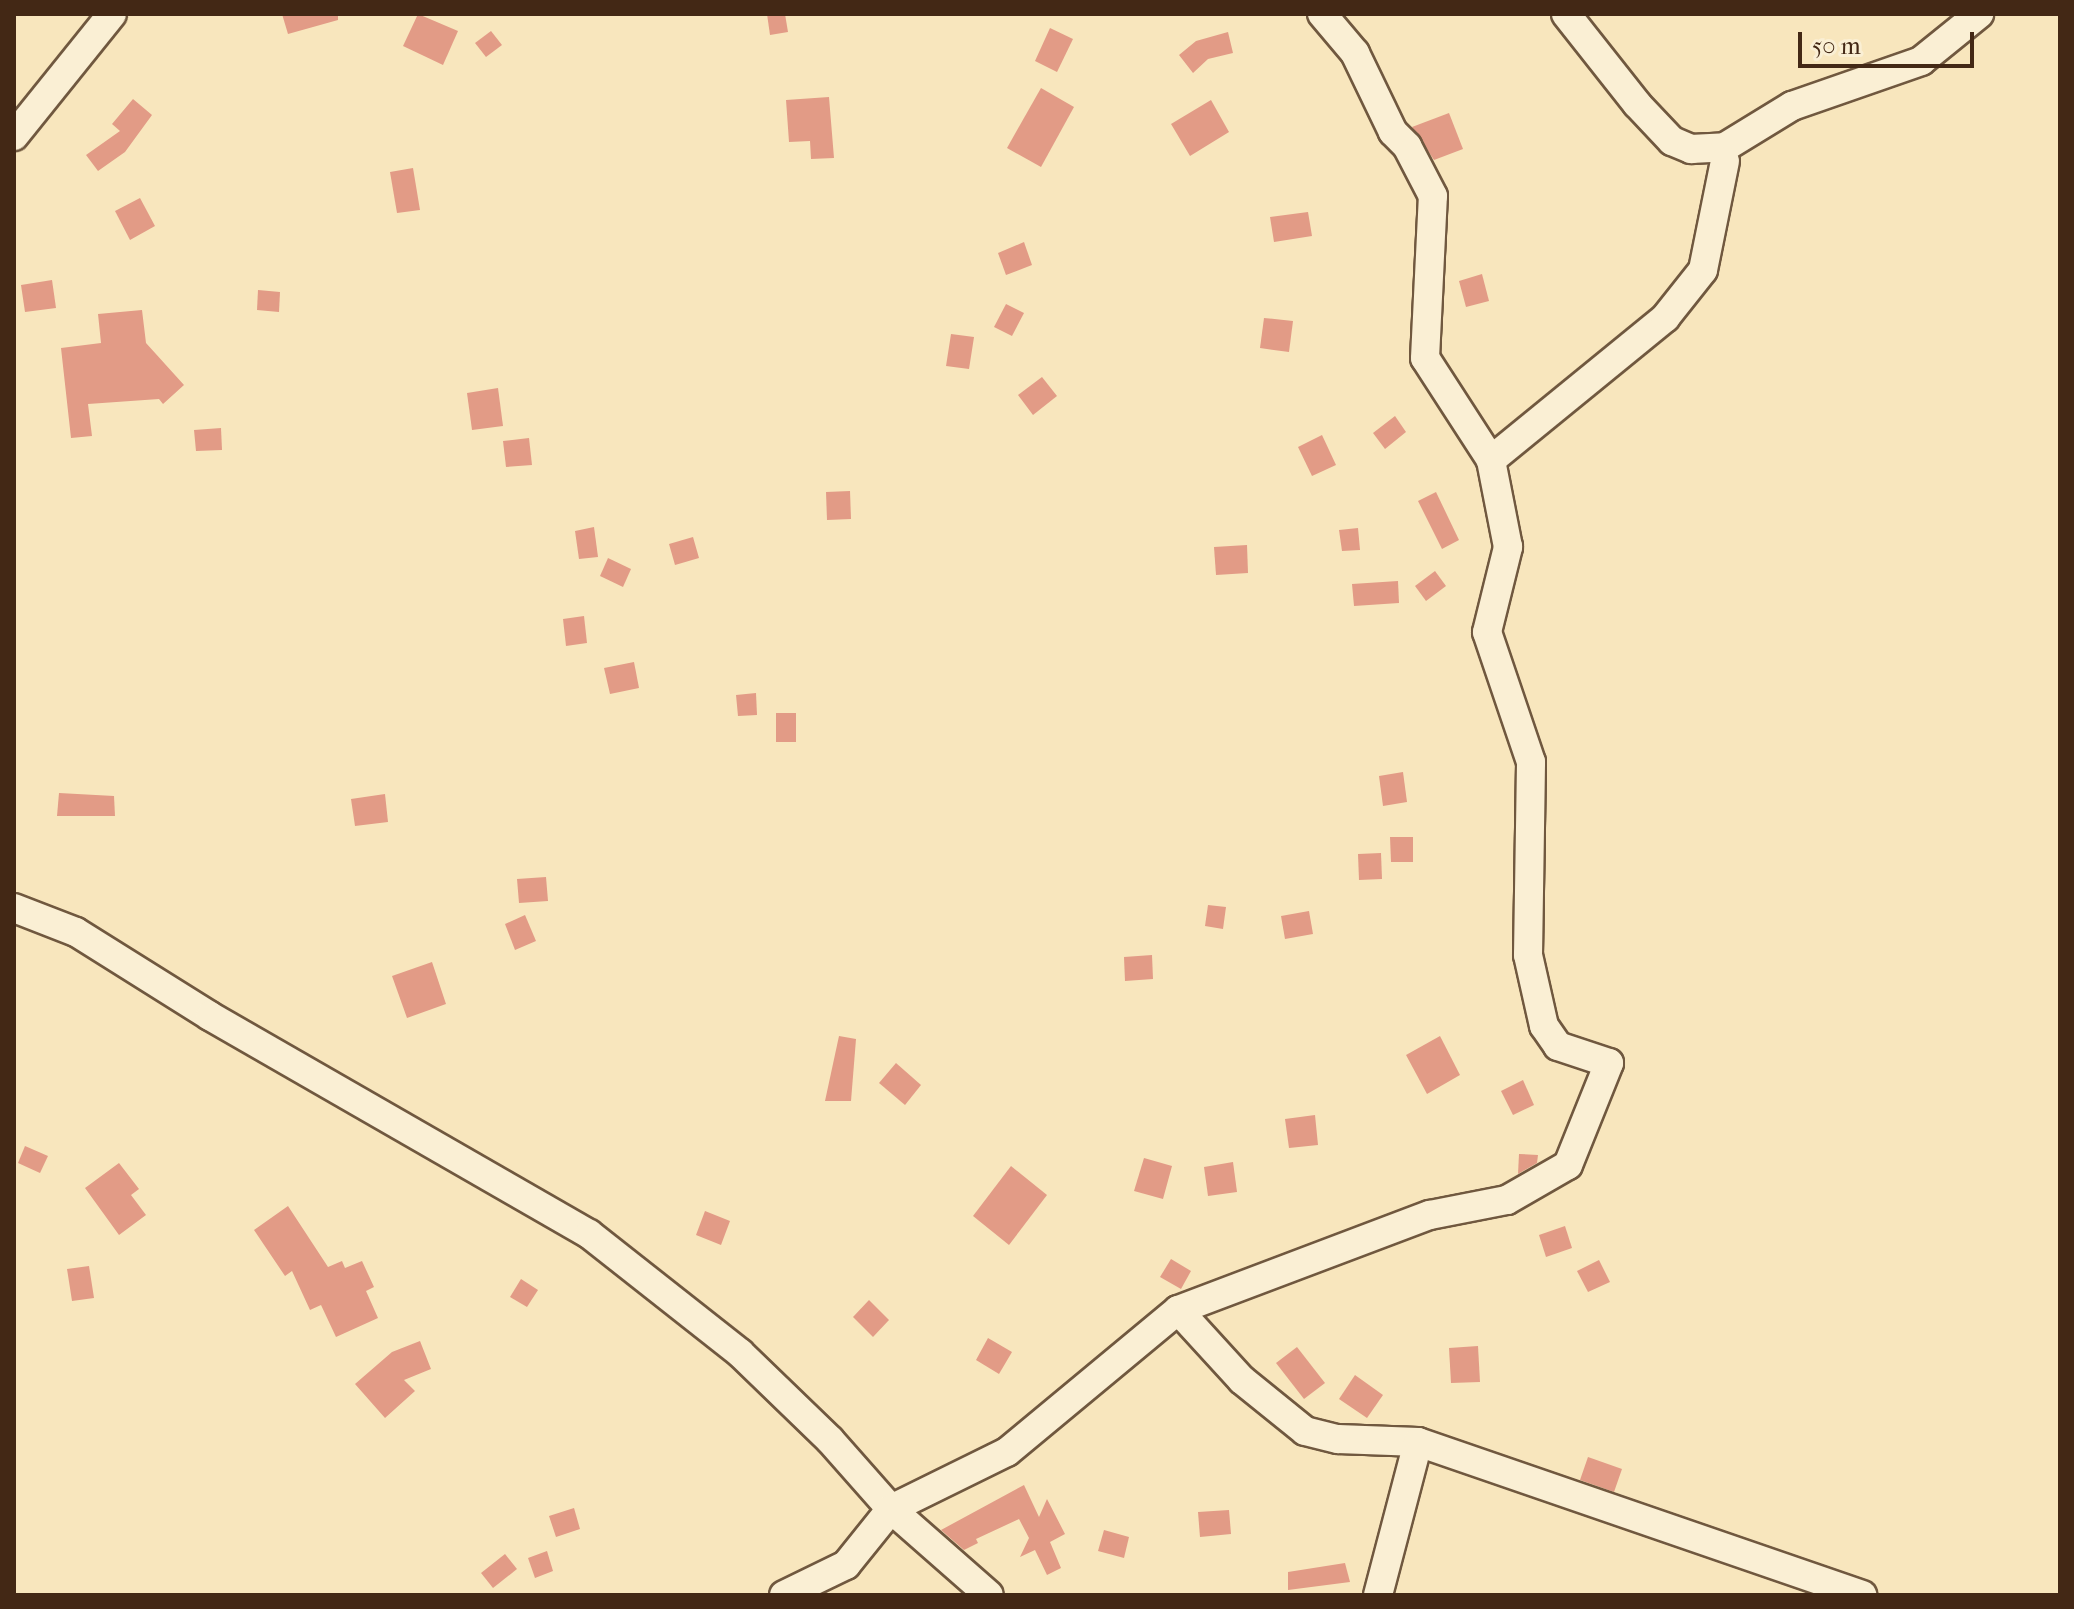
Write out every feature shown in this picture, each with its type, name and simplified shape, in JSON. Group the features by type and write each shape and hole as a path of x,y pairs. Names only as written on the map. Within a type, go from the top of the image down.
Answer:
{"street":[{"path":"14,136 112,14"},
{"path":"784,1595 846,1565 891,1509 1007,1452 1178,1310 1430,1215 1507,1200 1568,1165 1609,1063 1558,1046 1544,1026 1528,955 1531,762 1487,632 1508,547 1491,460 1425,358 1433,196 1407,146 1393,132 1355,53 1322,14"},
{"path":"1566,14 1637,104 1672,141 1691,149 1725,147 1792,106 1921,61 1979,14"},
{"path":"1491,460 1665,318 1703,270 1725,161"},
{"path":"14,908 76,932 210,1016 589,1234 740,1353 830,1440 891,1509 989,1595"},
{"path":"1178,1310 1242,1380 1305,1431 1338,1439 1418,1442 1862,1595"},
{"path":"1378,1595 1418,1442"}],"building":[{"path":"282,14 338,14 338,20 288,34"},
{"path":"418,14 458,31 443,65 403,46"},
{"path":"767,14 785,14 788,32 770,35"},
{"path":"1050,28 1073,39 1057,72 1035,61"},
{"path":"491,31 502,45 486,57 475,43"},
{"path":"1228,32 1233,53 1208,59 1193,73 1179,55 1196,41"},
{"path":"1041,88 1074,107 1041,167 1007,148"},
{"path":"829,97 834,158 811,159 810,141 789,142 786,100"},
{"path":"133,99 152,115 125,152 98,171 86,155 120,131 112,124"},
{"path":"1211,100 1229,132 1190,156 1171,124"},
{"path":"1449,113 1463,149 1434,160 1412,127"},
{"path":"413,168 420,210 397,213 390,172"},
{"path":"140,198 155,226 130,240 115,211"},
{"path":"1308,212 1312,236 1274,242 1270,217"},
{"path":"1024,242 1032,265 1006,275 998,253"},
{"path":"1482,274 1489,301 1466,307 1459,281"},
{"path":"52,280 56,308 25,312 21,285"},
{"path":"258,290 280,292 279,312 257,310"},
{"path":"1006,304 1024,313 1012,336 994,327"},
{"path":"142,310 146,343 184,385 163,404 159,399 88,404 92,436 71,438 61,348 101,343 98,314"},
{"path":"1264,318 1293,321 1289,352 1260,348"},
{"path":"951,334 974,337 969,369 946,366"},
{"path":"1042,377 1057,396 1033,415 1018,395"},
{"path":"498,388 503,426 472,430 467,393"},
{"path":"1395,416 1406,432 1385,449 1373,433"},
{"path":"221,428 222,450 196,451 194,430"},
{"path":"1322,435 1336,465 1312,476 1298,447"},
{"path":"529,438 532,465 506,467 503,441"},
{"path":"850,491 851,519 827,520 826,492"},
{"path":"1436,492 1459,540 1442,549 1418,501"},
{"path":"594,527 598,557 579,559 575,531"},
{"path":"1358,528 1360,550 1342,551 1339,530"},
{"path":"693,537 699,558 675,565 669,544"},
{"path":"1247,545 1248,573 1216,575 1214,547"},
{"path":"608,558 631,569 623,587 600,576"},
{"path":"1435,571 1446,586 1426,601 1415,586"},
{"path":"1398,581 1399,603 1354,606 1352,584"},
{"path":"584,616 587,643 566,646 563,619"},
{"path":"634,662 639,688 610,694 604,668"},
{"path":"756,693 757,715 738,716 736,695"},
{"path":"776,713 796,713 796,742 776,742"},
{"path":"1403,772 1407,802 1383,806 1379,776"},
{"path":"59,793 114,796 115,816 57,816"},
{"path":"385,794 388,822 355,826 351,799"},
{"path":"1390,837 1413,837 1413,862 1391,862"},
{"path":"1381,853 1382,879 1359,880 1358,854"},
{"path":"546,877 548,901 519,903 517,879"},
{"path":"1208,905 1226,907 1223,929 1205,926"},
{"path":"1309,911 1313,934 1285,939 1281,916"},
{"path":"525,915 536,941 515,950 505,924"},
{"path":"1152,955 1153,979 1125,981 1124,957"},
{"path":"432,962 446,1004 407,1018 392,976"},
{"path":"839,1036 856,1039 851,1101 825,1101"},
{"path":"1440,1036 1460,1075 1427,1094 1406,1055"},
{"path":"896,1063 921,1085 905,1105 879,1083"},
{"path":"1523,1080 1534,1105 1513,1115 1501,1091"},
{"path":"1315,1115 1318,1145 1289,1148 1285,1119"},
{"path":"25,1146 48,1156 40,1173 18,1163"},
{"path":"1519,1154 1538,1155 1537,1163 1518,1174"},
{"path":"1144,1158 1172,1166 1163,1199 1134,1191"},
{"path":"1233,1162 1237,1192 1208,1196 1204,1167"},
{"path":"119,1163 139,1189 131,1195 146,1215 119,1235 85,1188"},
{"path":"1011,1166 1047,1195 1009,1245 973,1216"},
{"path":"288,1206 328,1267 342,1261 345,1268 362,1261 374,1287 366,1291 378,1318 336,1337 321,1305 310,1310 292,1271 285,1276 254,1230"},
{"path":"705,1211 730,1221 721,1245 696,1235"},
{"path":"1565,1226 1572,1248 1546,1257 1539,1235"},
{"path":"1171,1259 1191,1271 1181,1289 1160,1277"},
{"path":"1599,1260 1610,1282 1588,1292 1577,1271"},
{"path":"89,1266 94,1298 72,1301 67,1269"},
{"path":"521,1279 538,1290 527,1307 510,1297"},
{"path":"869,1300 889,1320 873,1337 853,1317"},
{"path":"988,1338 1012,1352 999,1374 976,1360"},
{"path":"420,1341 431,1369 404,1380 415,1391 385,1418 355,1384 392,1352"},
{"path":"1478,1346 1480,1382 1451,1383 1449,1348"},
{"path":"1297,1347 1325,1383 1304,1399 1276,1363"},
{"path":"1355,1375 1383,1395 1367,1418 1339,1399"},
{"path":"1588,1457 1622,1469 1614,1492 1580,1480"},
{"path":"1024,1485 1039,1517 1047,1499 1065,1534 1050,1542 1061,1568 1047,1575 1035,1550 1020,1557 1029,1538 1019,1519 976,1539 978,1543 964,1550 941,1530"},
{"path":"574,1508 580,1529 556,1537 549,1516"},
{"path":"1229,1510 1231,1534 1200,1537 1198,1512"},
{"path":"1104,1530 1129,1537 1124,1558 1098,1551"},
{"path":"547,1551 553,1571 535,1578 528,1558"},
{"path":"505,1554 517,1569 493,1588 481,1573"},
{"path":"1345,1563 1350,1582 1288,1590 1288,1572"}]}
